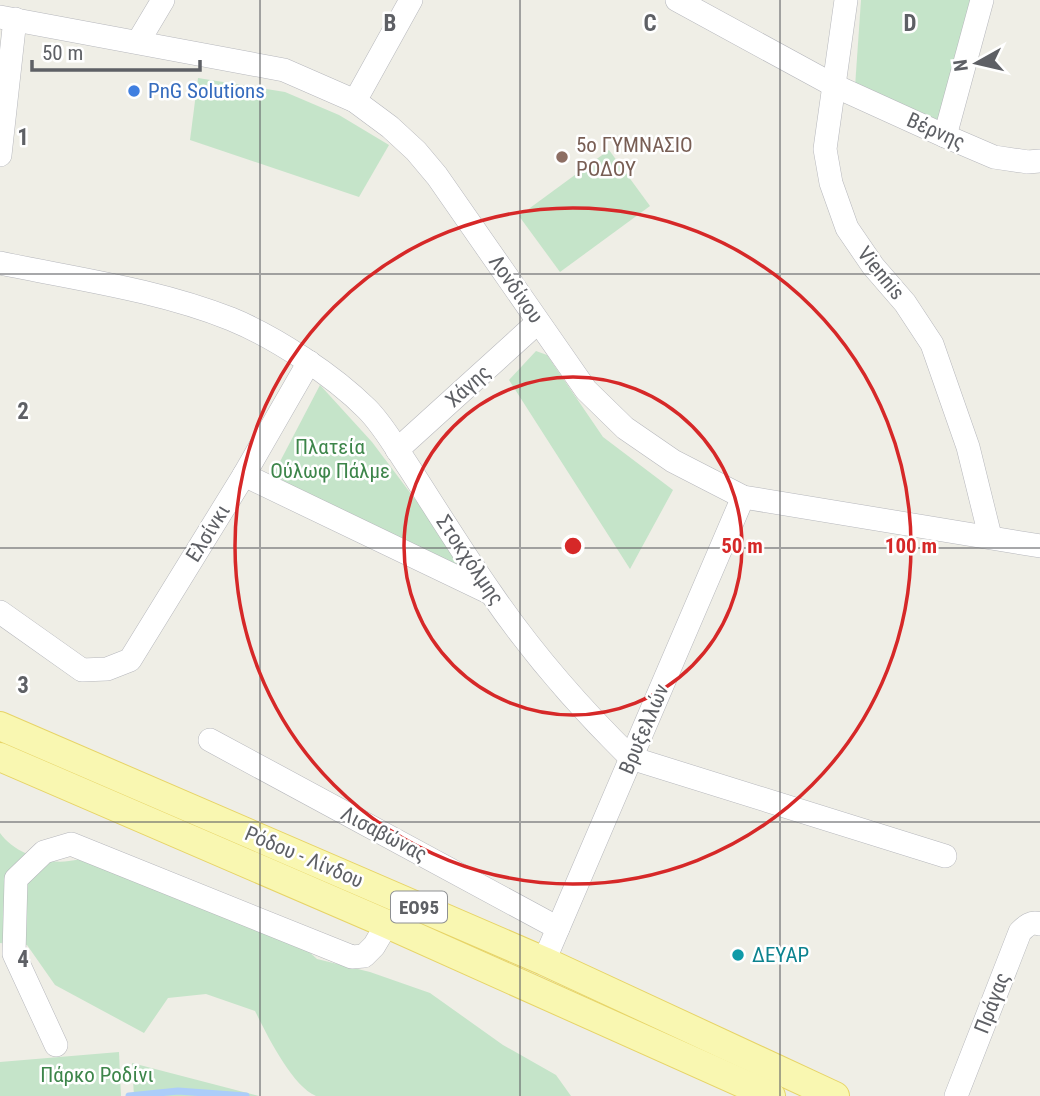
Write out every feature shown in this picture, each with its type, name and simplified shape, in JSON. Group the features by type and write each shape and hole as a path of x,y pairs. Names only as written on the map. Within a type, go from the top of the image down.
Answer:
{"main road":[{"name":"Ρόδου - Λίνδου","path":"0,726 544,961 835,1096"},
{"name":"Ρόδου - Λίνδου","path":"0,757 387,924 771,1096"}],"street":[{"path":"138,42 163,0"},
{"path":"355,101 411,0"},
{"name":"Βέρνης","path":"677,0 835,86 945,136 994,157 1040,161"},
{"name":"Viennis","path":"846,0 825,149 831,183 846,228 873,266 905,303 932,344 968,447 990,537"},
{"path":"945,136 982,0"},
{"path":"0,155 8,18"},
{"name":"Λονδίνου","path":"8,18 284,70 355,101 390,127 438,176 586,390 625,428 673,461 743,497 1040,546"},
{"name":"Στοκχόλμης","path":"0,262 177,300 232,320 274,340 309,362 368,410 491,594 543,665 631,758 945,856"},
{"name":"Χάγης","path":"397,450 538,321"},
{"name":"Ελσίνκι","path":"0,612 82,670 107,669 130,660 244,475 309,362"},
{"path":"244,475 491,594"},
{"name":"Βρυξελλών","path":"544,961 743,497"},
{"name":"Λισαβώνας","path":"210,740 558,928"},
{"path":"56,1045 14,954 16,879 44,852 71,844 352,957 364,956 374,946 387,924"},
{"name":"Πράγας","path":"956,1096 1020,932 1027,925 1040,924"}],"green space":[{"path":"861,0 971,0 937,127 855,87"},
{"path":"198,78 285,92 339,115 389,145 359,197 190,140"},
{"path":"609,150 650,206 560,272 519,216"},
{"path":"536,351 547,355 603,437 673,490 630,569 509,380"},
{"name":"Πλατεία Ούλωφ Πάλμε","path":"320,385 372,442 463,563 454,575 273,475"},
{"path":"0,833 13,846 40,859 60,862 96,854 281,927 317,959 370,972 430,993 503,1045 556,1075 571,1096 316,1096 289,1071 255,1011 206,994 168,998 144,1033 55,985 27,945 0,943"},
{"name":"Πάρκο Ροδίνι","path":"119,1052 121,1096 0,1096 0,1062"},
{"path":"132,1063 259,1096 134,1096"}],"waterway":[{"path":"129,1096 178,1091 246,1096"}],"place":[{"name":"PnG Solutions","path":"134,91"},
{"name":"5ο ΓΥΜΝΑΣΙΟ ΡΟΔΟΥ","path":"562,157"},
{"name":"ΔΕΥΑΡ","path":"738,955"}]}
